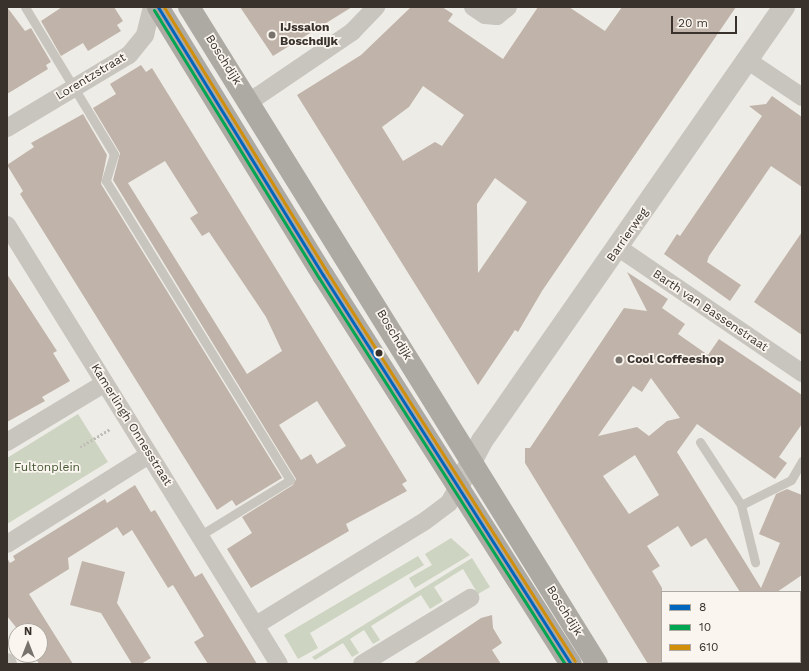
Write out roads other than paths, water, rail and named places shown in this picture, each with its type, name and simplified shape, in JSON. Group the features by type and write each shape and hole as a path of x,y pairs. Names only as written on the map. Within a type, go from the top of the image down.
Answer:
{"main road":[{"name":"Boschdijk","path":"158,7 323,275 459,485 571,664"},
{"name":"Boschdijk","path":"190,7 597,664"}],"street":[{"name":"Lorentzstraat","path":"7,128 129,55 140,44 152,7"},
{"path":"249,102 352,32 376,7"},
{"path":"473,7 485,15 497,16 508,7"},
{"name":"Barrierweg","path":"459,485 471,462 784,7"},
{"path":"747,60 802,97"},
{"name":"Kamerlingh Onnesstraat","path":"7,225 279,664"},
{"name":"Barth van Bassenstraat","path":"619,248 802,373"},
{"path":"7,442 105,383"},
{"path":"7,544 149,455"},
{"path":"256,625 425,521 449,503 459,485"},
{"path":"362,664 470,598"}],"lane":[{"path":"25,7 75,87 114,154 106,181 290,480 199,536"},
{"path":"700,442 741,504 755,562"},
{"path":"741,504 791,480 802,461"}],"place":[{"name":"IJssalon Boschdijk","path":"272,35"},
{"name":"Cool Coffeeshop","path":"619,360"}],"park label":[{"name":"Fultonplein","path":"47,468"}]}
